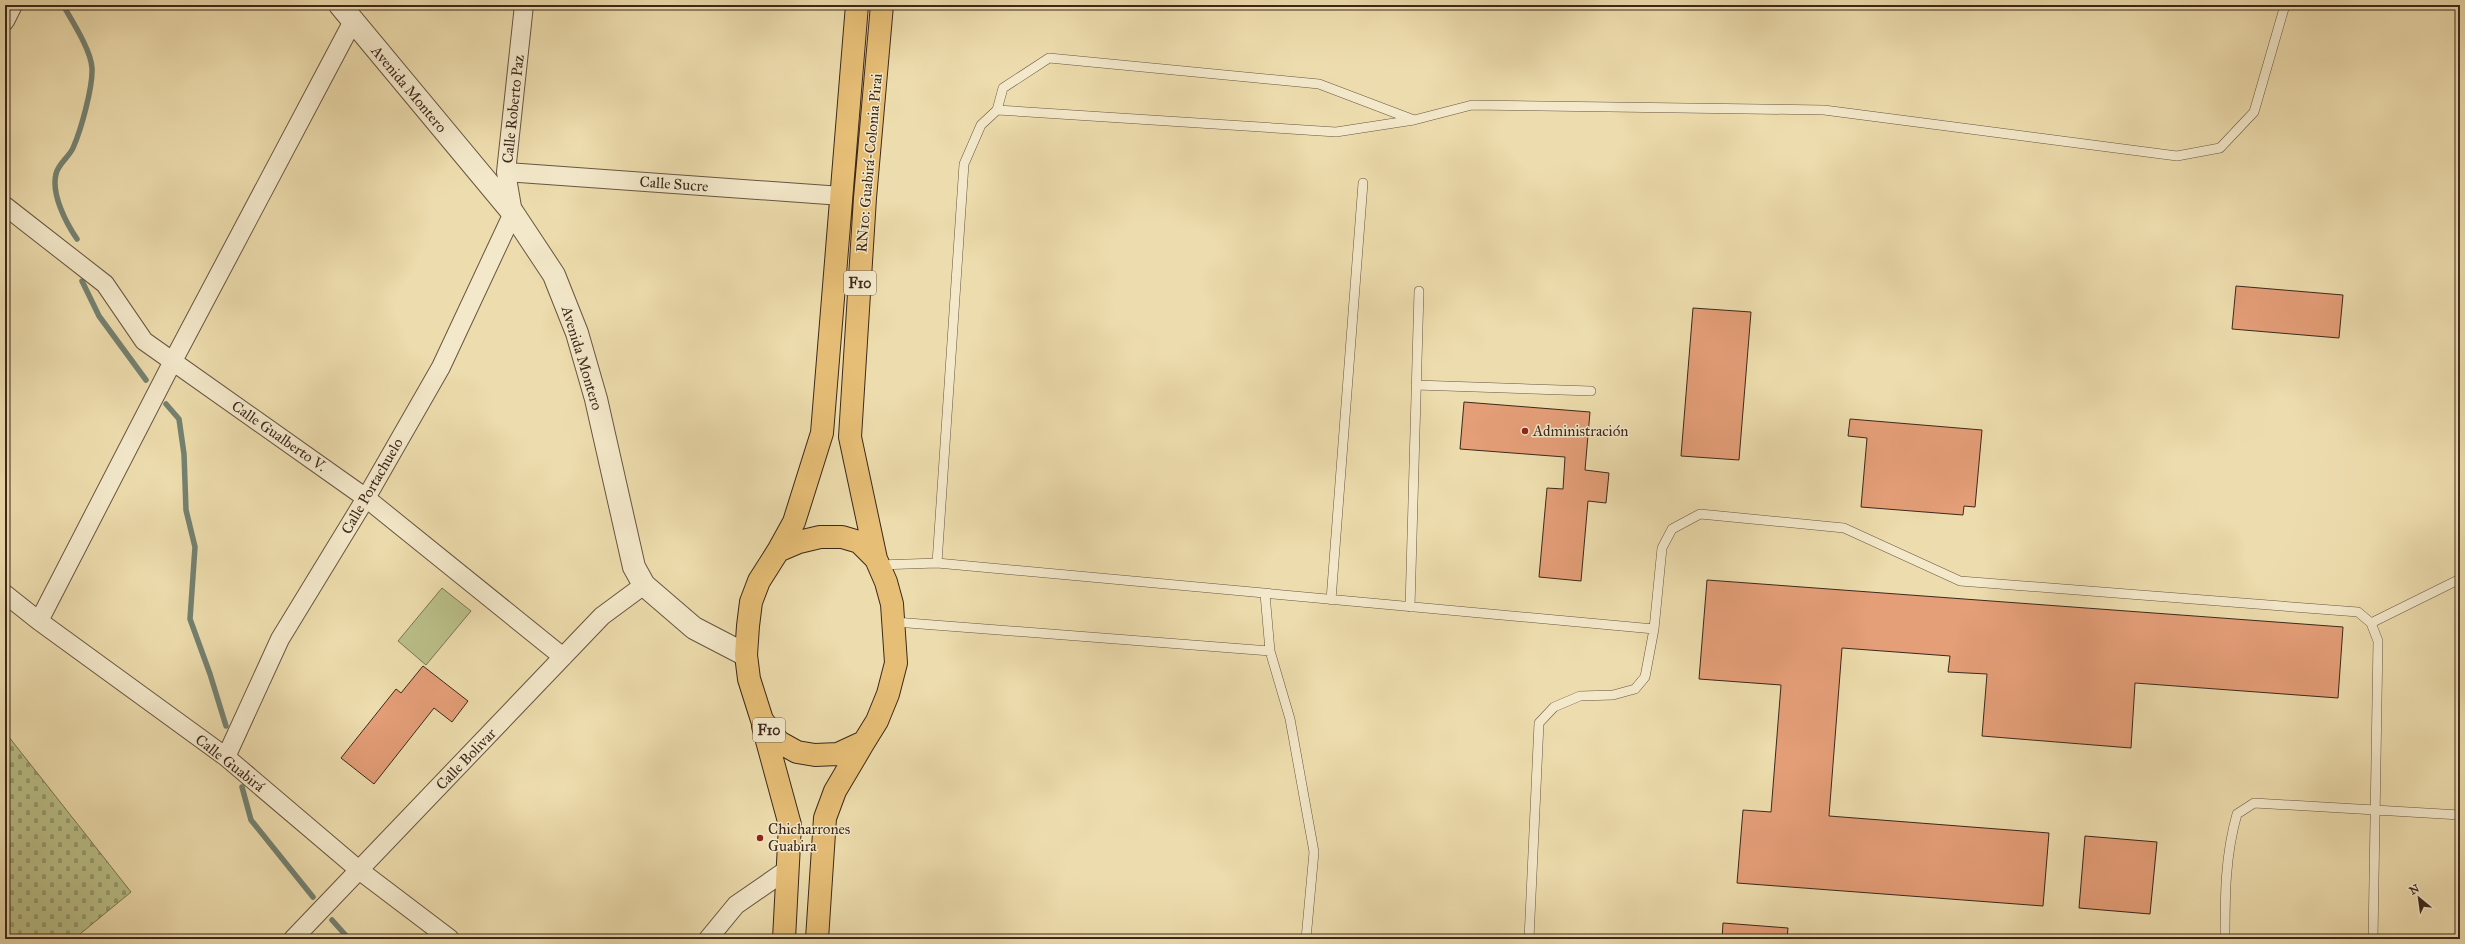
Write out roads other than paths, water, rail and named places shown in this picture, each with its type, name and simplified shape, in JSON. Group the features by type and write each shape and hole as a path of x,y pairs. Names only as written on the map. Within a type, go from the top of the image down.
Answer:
{"highway":[{"name":"RN10: Guabirá-Colonia Pirai","path":"778,551 794,522 822,434 857,5"},
{"name":"RN10: Guabirá-Colonia Pirai","path":"877,562 850,437 865,198 882,5"},
{"name":"F10","path":"784,939 790,825 762,720 749,679 746,655 751,602 759,581 778,551 799,542 820,537 842,537 859,542 877,562 886,582 895,622 894,670 888,694 877,721 835,791 825,818 817,939"},
{"name":"F10","path":"762,720 779,742 797,752 815,755 838,754 864,742"}],"street":[{"path":"5,21 13,5"},
{"name":"Calle Roberto Paz","path":"513,213 506,172 524,5"},
{"path":"38,621 173,361 346,13"},
{"name":"Avenida Montero","path":"346,13 513,213 554,275 577,332 596,399 634,567 644,585 694,628 746,655"},
{"name":"Calle Sucre","path":"506,172 842,196"},
{"name":"Calle Gualberto V.","path":"5,206 105,284 144,341 366,498 563,657"},
{"name":"Calle Portachuelo","path":"226,757 280,639 366,498 441,367 513,213"},
{"name":"Calle Bolivar","path":"293,939 602,616 644,585"},
{"name":"Calle Guabirá","path":"5,594 38,621 226,757 360,870 450,939"},
{"path":"708,939 736,905 788,869"}],"lane":[{"path":"997,110 1336,132 1414,120 1472,105 1824,110 2177,156 2220,148 2254,112 2285,5"},
{"path":"937,563 964,164 981,125 997,110 1003,88 1049,58 1319,84 1414,120"},
{"path":"1331,600 1363,183"},
{"path":"1410,607 1419,291"},
{"path":"1416,385 1592,391"},
{"path":"1529,939 1539,723 1554,707 1580,696 1613,695 1635,689 1644,677 1654,630 1662,548 1672,529 1700,514 1844,528 1960,581 2358,612 2371,623 2378,641 2373,939"},
{"path":"877,562 937,563 1654,630"},
{"path":"2371,623 2460,579"},
{"path":"1265,594 1270,651 1290,719 1314,852 1306,939"},
{"path":"895,622 1270,651"},
{"path":"2225,939 2225,873 2237,814 2254,803 2460,815"}],"waterway":[{"path":"63,5 85,44 92,68 89,97 79,131 73,148 57,170 55,182 60,208 77,239"},
{"path":"82,281 99,316 146,380"},
{"path":"166,404 179,419 184,454 186,510 195,547 190,619 210,674 226,726"},
{"path":"242,787 251,820 313,897"},
{"path":"332,920 349,939"}],"place":[{"name":"Administración","path":"1525,431"},
{"name":"Chicharrones Guabira","path":"760,838"}]}
